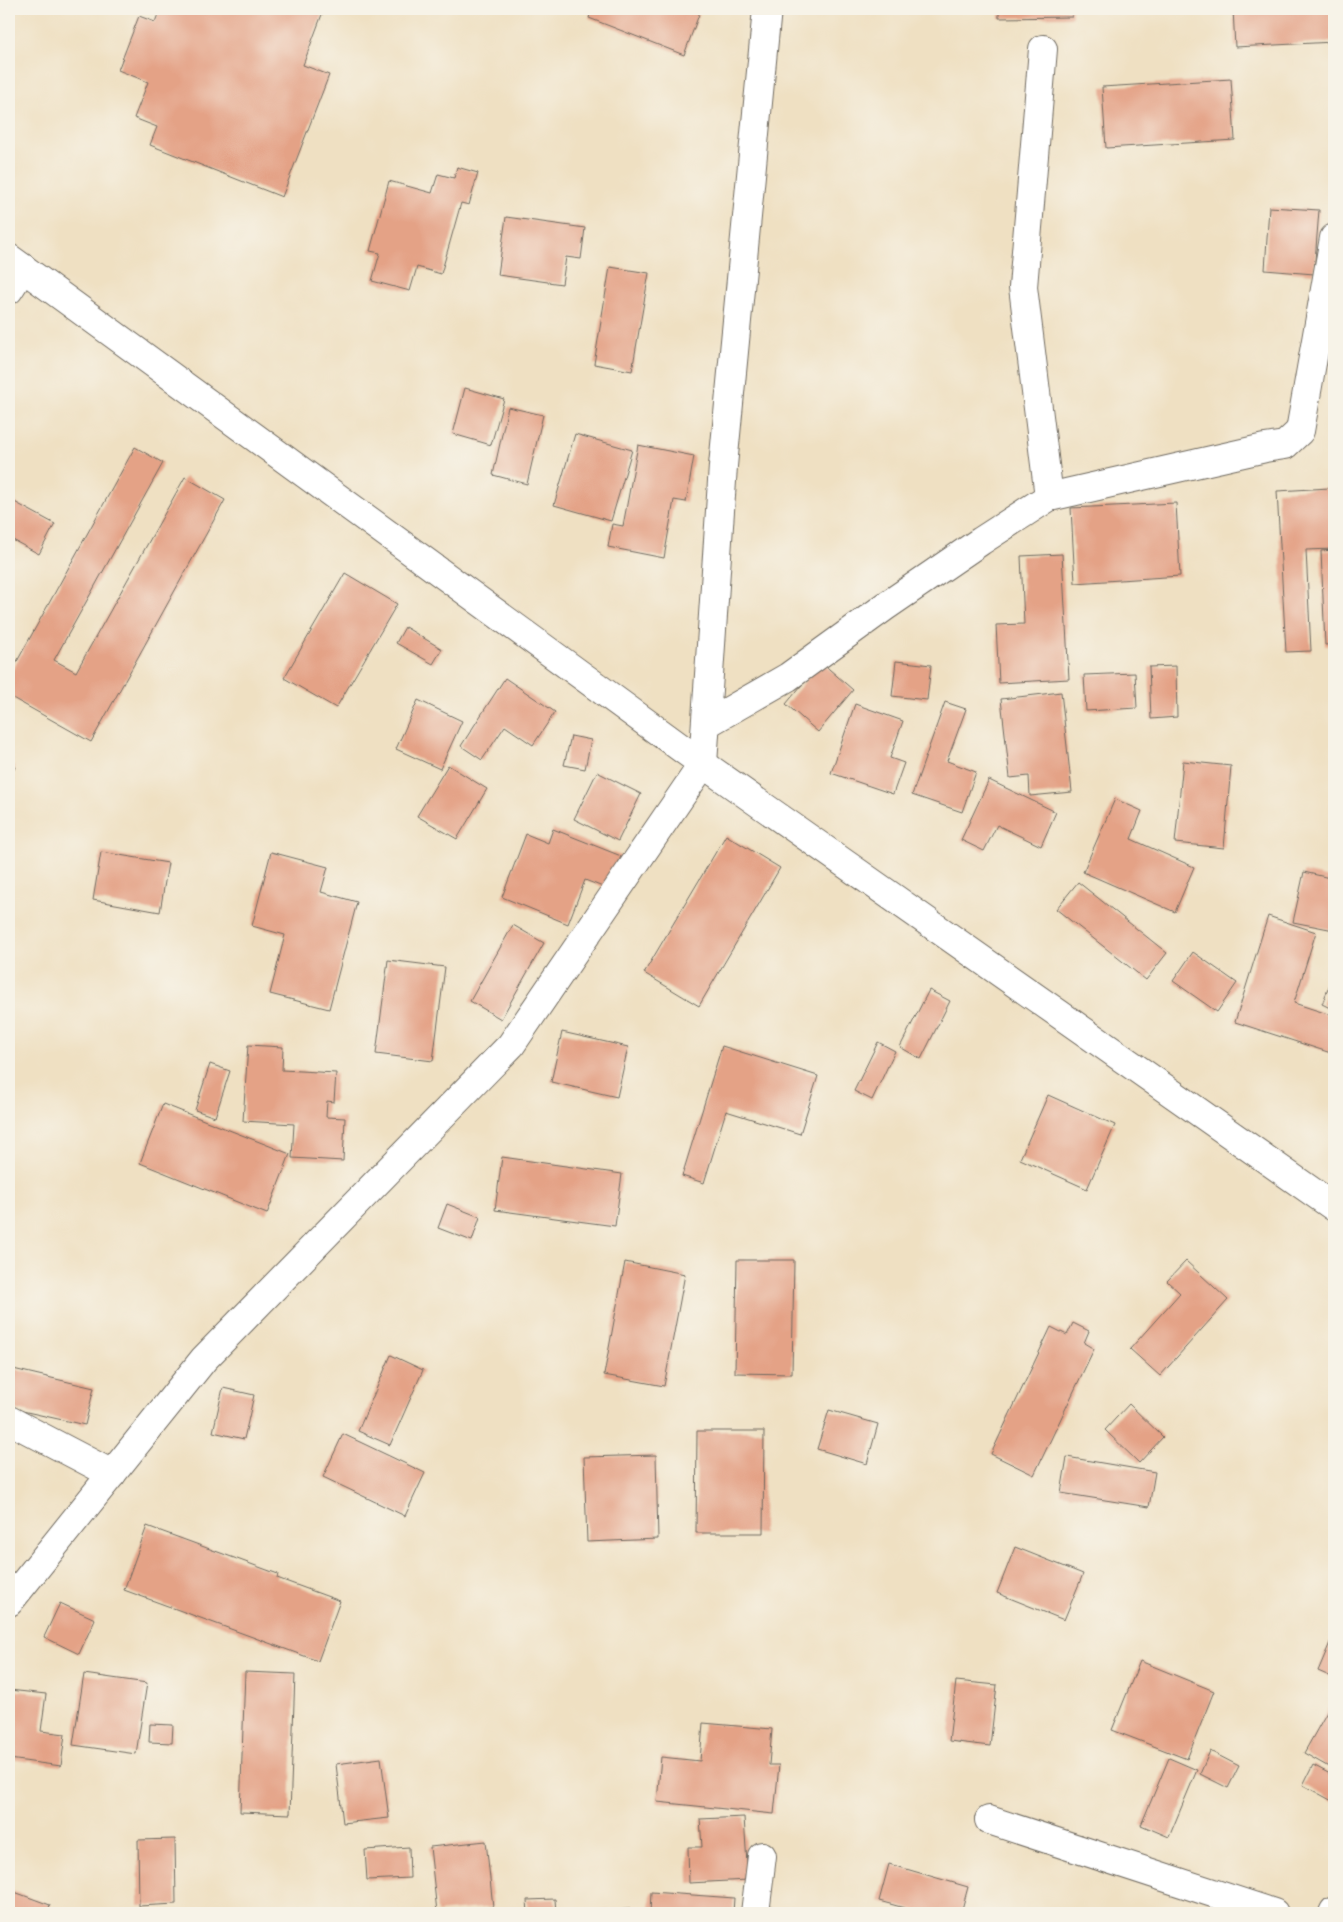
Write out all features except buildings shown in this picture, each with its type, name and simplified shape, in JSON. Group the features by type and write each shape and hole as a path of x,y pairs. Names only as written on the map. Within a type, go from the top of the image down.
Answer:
{"street":[{"path":"9,1602 204,1358 511,1045 703,764 722,466 767,9"},
{"path":"1043,49 1023,287 1048,498"},
{"path":"706,724 788,678 886,606 1048,498 1285,445 1300,431 1334,238"},
{"path":"13,272 703,764 1334,1206"},
{"path":"9,1420 112,1474"},
{"path":"989,1820 1274,1913"},
{"path":"755,1913 762,1856"}]}
